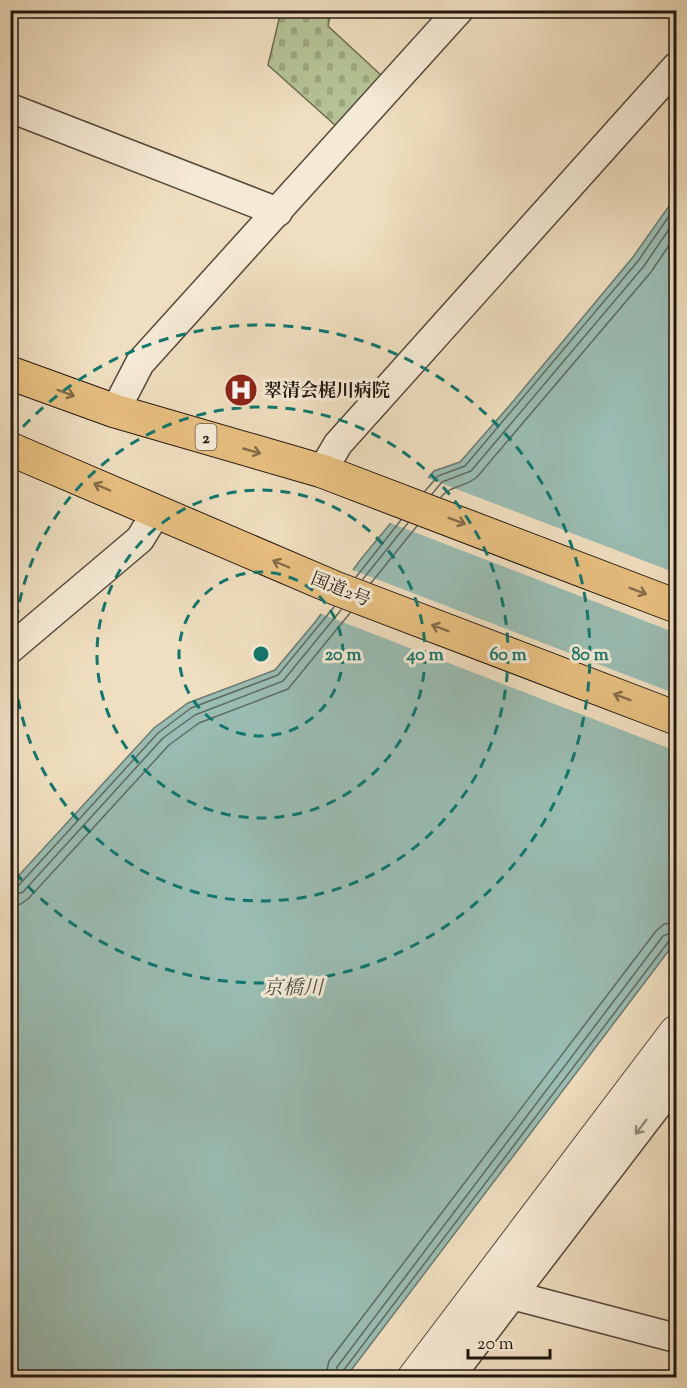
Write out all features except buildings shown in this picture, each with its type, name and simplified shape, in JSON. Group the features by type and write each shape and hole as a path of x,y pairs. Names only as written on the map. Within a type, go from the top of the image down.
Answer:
{"highway":[{"name":"2","path":"10,373 115,411 322,471 676,606"},
{"name":"国道2号","path":"10,449 335,588 676,718"}],"street":[{"path":"115,411 140,363 459,10"},
{"path":"322,471 338,444 676,67"},
{"path":"10,108 278,212"},
{"path":"10,649 140,539 157,511"},
{"path":"414,1377 676,1032"},
{"path":"449,1377 676,1081"},
{"path":"512,1295 676,1338"}],"green space":[{"path":"281,11 331,11 328,26 382,76 336,126 268,65"}],"water":[{"name":"京橋川","path":"676,196 676,941 346,1377 11,1377 10,885 154,728 188,703 275,670 316,621 361,559 434,471 460,462 510,405 633,257"}],"pier":[{"path":"425,477 676,573 676,633 388,522"},
{"path":"350,569 676,694 676,751 319,613"}],"place":[{"name":"翠清会梶川病院","path":"241,390"}]}
